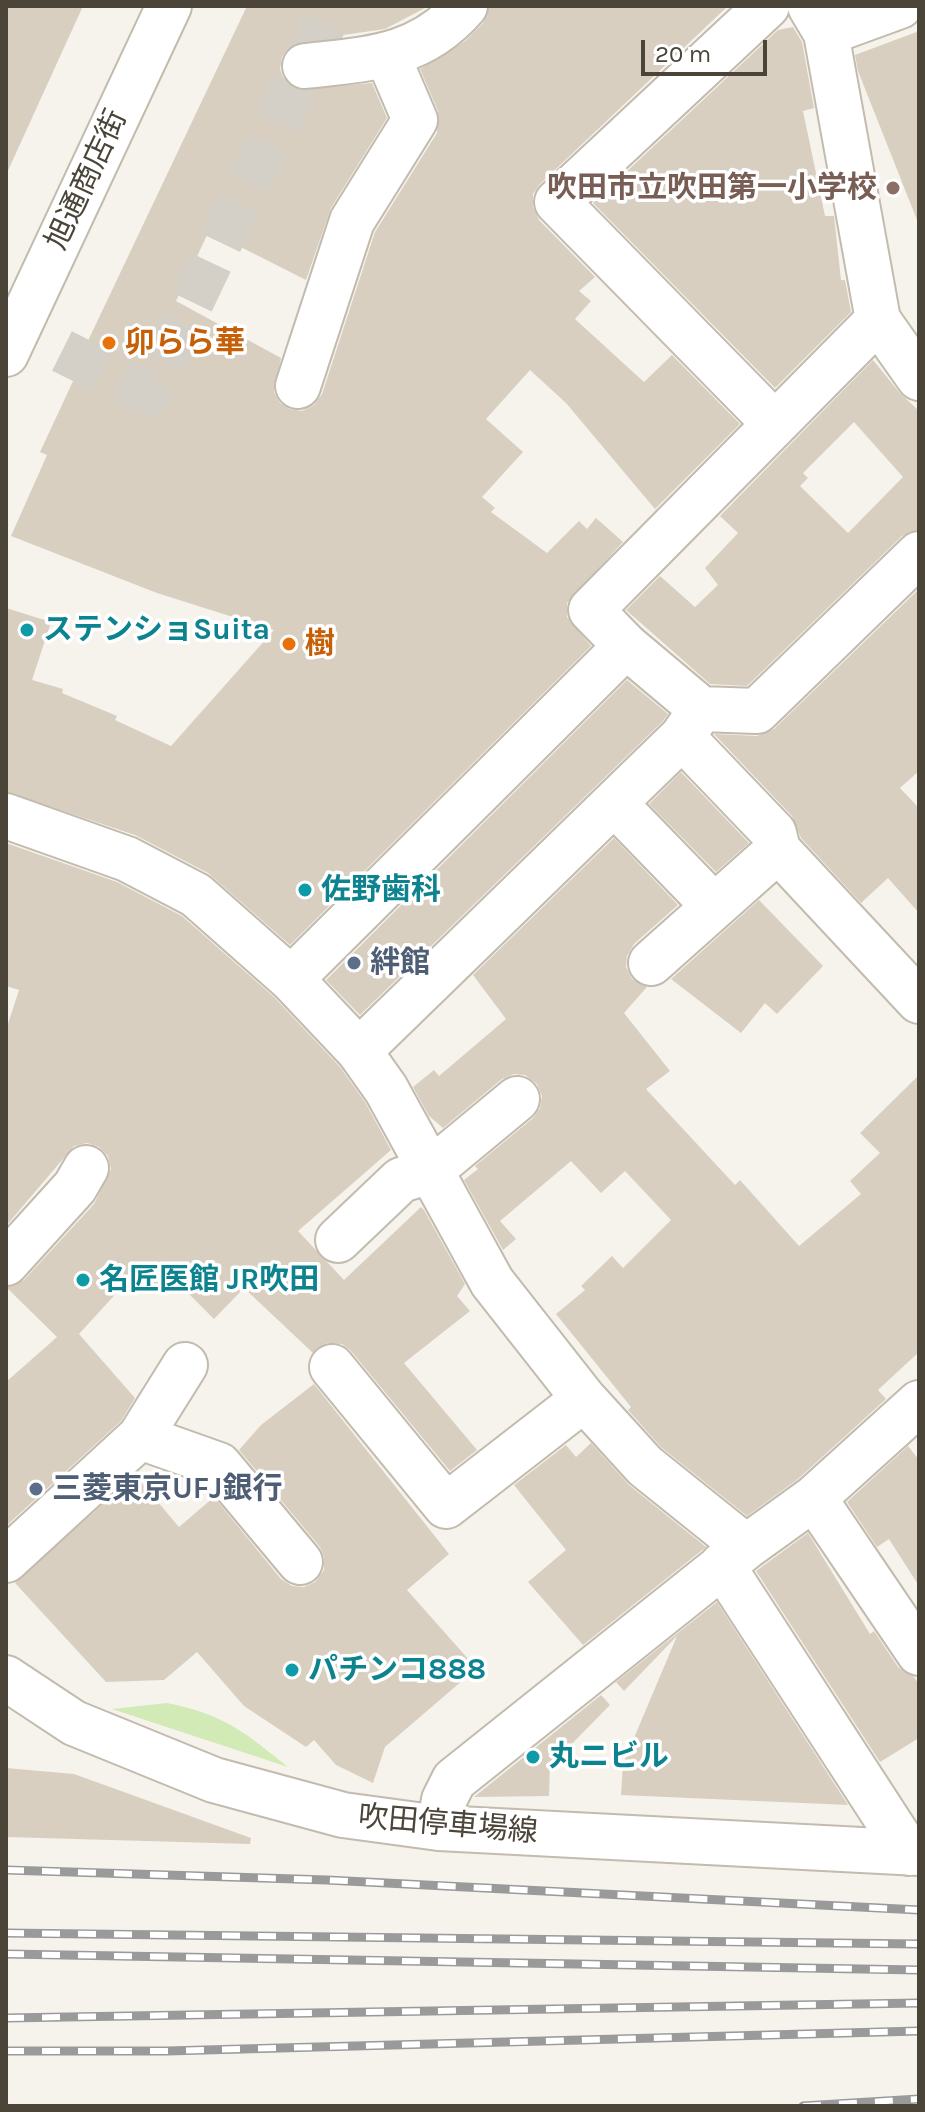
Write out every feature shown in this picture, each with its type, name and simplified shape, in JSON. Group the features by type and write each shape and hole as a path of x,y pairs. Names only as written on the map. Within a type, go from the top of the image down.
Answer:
{"street":[{"name":"旭通商店街","path":"6,354 169,6"},
{"path":"305,66 388,57 416,46 465,6"},
{"path":"767,6 557,202 775,424"},
{"path":"900,6 818,19 878,320 919,378"},
{"path":"298,386 352,221 415,120 388,57"},
{"path":"878,320 591,610 692,723 774,833 778,850 919,1001"},
{"path":"359,1051 692,723 757,711 919,554"},
{"path":"291,979 626,646"},
{"path":"614,803 714,906"},
{"path":"6,816 127,859 196,895 291,979 359,1051 386,1089 492,1282 584,1399 734,1556 914,1853"},
{"path":"651,963 778,850"},
{"path":"338,1240 401,1180 430,1171 517,1099"},
{"path":"6,1263 75,1187 86,1168"},
{"path":"6,1560 140,1437 185,1365"},
{"path":"332,1367 446,1506 584,1399"},
{"path":"439,1828 444,1800 454,1780 734,1556 814,1498 919,1403"},
{"path":"140,1437 219,1465 300,1562"},
{"path":"814,1498 919,1653"},
{"name":"吹田停車場線","path":"6,1678 74,1723 214,1780 343,1815 439,1828 914,1853"}],"green space":[{"path":"167,1703 219,1719 288,1767 112,1709"}],"building":[{"path":"6,6 83,6 6,175"},
{"path":"247,6 429,6 385,29 302,41 290,46 282,57 280,69 284,80 296,89 372,83 387,118 331,208 306,280 209,231 176,301 281,358 274,392 280,403 302,411 314,405 322,394 375,232 437,133 438,111 420,69 465,41 483,23 489,6 728,6 540,184 533,194 533,207 539,220 595,277 579,291 591,301 575,319 644,382 672,355 740,424 655,509 566,403 530,370 486,419 523,452 482,497 495,508 491,512 547,553 579,521 587,529 596,518 623,542 567,603 567,617 591,646 290,945 208,873 135,835 6,792 6,608 51,622 32,680 63,689 62,693 117,716 115,720 171,746 274,630 157,593 11,536 47,455 40,452 88,349 85,347"},
{"path":"793,27 802,42 814,108 803,111 825,216 834,216 841,280 845,280 851,312 775,388 593,203 778,30"},
{"path":"919,31 917,220 858,71 855,55"},
{"path":"873,360 919,411 919,530 902,536 747,686 710,684 626,610 660,576 695,607 718,585 705,568 738,533 720,516","holes":["854,422 903,477 848,533 800,486 808,478 803,473"]},
{"path":"919,589 919,771 900,788 919,808 919,913 888,878 861,903 801,838 792,816 714,734 757,736 774,729"},
{"path":"627,680 668,714 663,721 360,1015 326,980"},
{"path":"681,772 749,843 716,872 649,804"},
{"path":"614,838 678,905 634,944 627,956 626,967 632,979 647,987 624,1013 670,1071 646,1089 735,1185 740,1180 799,1246 861,1194 850,1181 880,1153 860,1133 919,1075 919,1352 878,1390 886,1399 798,1479 747,1516 662,1448 628,1410 631,1407 556,1314 585,1290 581,1286 612,1256 623,1268 671,1220 625,1171 601,1193 571,1161 500,1221 516,1239 503,1250 464,1180 478,1169 475,1166 533,1118 540,1108 542,1096 537,1084 525,1075 514,1074 502,1079 443,1128 429,1116 413,1087 434,1070 439,1076 506,1019 473,975"},
{"path":"6,843 117,882 182,916 274,997 340,1067 365,1102 391,1150 298,1231 344,1280 421,1207 424,1210 465,1284 457,1296 470,1311 404,1363 477,1450 450,1471 342,1344 327,1343 313,1353 244,1288 214,1319 170,1275 149,1294 132,1276 79,1334 135,1398 121,1421 6,1526 6,1382 57,1337 6,1287 24,1280 94,1204 111,1169 108,1156 99,1147 87,1143 74,1146 6,1226 6,1030 19,990 6,986"},
{"path":"759,900 823,966 777,1014 765,1003 741,1033 671,979"},
{"path":"314,1384 449,1554 407,1590 470,1661 470,1674 385,1747 373,1783 336,1765 314,1740 306,1747 244,1706 197,1652 164,1680 106,1682 15,1583 135,1475 179,1527 214,1497 281,1579 292,1586 304,1587 315,1582 324,1570 320,1547 239,1450 261,1425"},
{"path":"591,1443 629,1485 706,1547 583,1645 528,1582 566,1550 514,1485 566,1445 576,1457"},
{"path":"908,1446 919,1460 919,1586 889,1539 877,1547 847,1502"},
{"path":"808,1533 870,1634 874,1631 898,1667 914,1677 919,1685 919,1738 880,1762 756,1571"},
{"path":"717,1602 848,1805 621,1795 623,1764 677,1636 624,1691 616,1682"},
{"name":"丸ニビル","path":"601,1695 610,1705 550,1766 549,1796 474,1797"},
{"path":"6,1768 74,1774 251,1838 250,1844 6,1837"}],"tunnel":[{"path":"62,351 148,394 333,6"}],"railway":[{"path":"6,1870 327,1880 919,1910"},
{"path":"6,1933 919,1944"},
{"path":"6,1954 919,1970"},
{"path":"6,2018 919,2003"},
{"path":"6,2051 167,2051 919,2031"},
{"path":"803,2106 919,2099"}],"place":[{"name":"吹田市立吹田第一小学校","path":"893,188"},
{"name":"卯らら華","path":"109,343"},
{"name":"ステンショSuita","path":"27,630"},
{"name":"樹","path":"289,644"},
{"name":"佐野歯科","path":"305,890"},
{"name":"絆館","path":"354,963"},
{"name":"名匠医館 JR吹田","path":"83,1280"},
{"name":"三菱東京UFJ銀行","path":"36,1489"},
{"name":"パチンコ888","path":"292,1670"},
{"name":"丸ニビル","path":"533,1757"}]}
